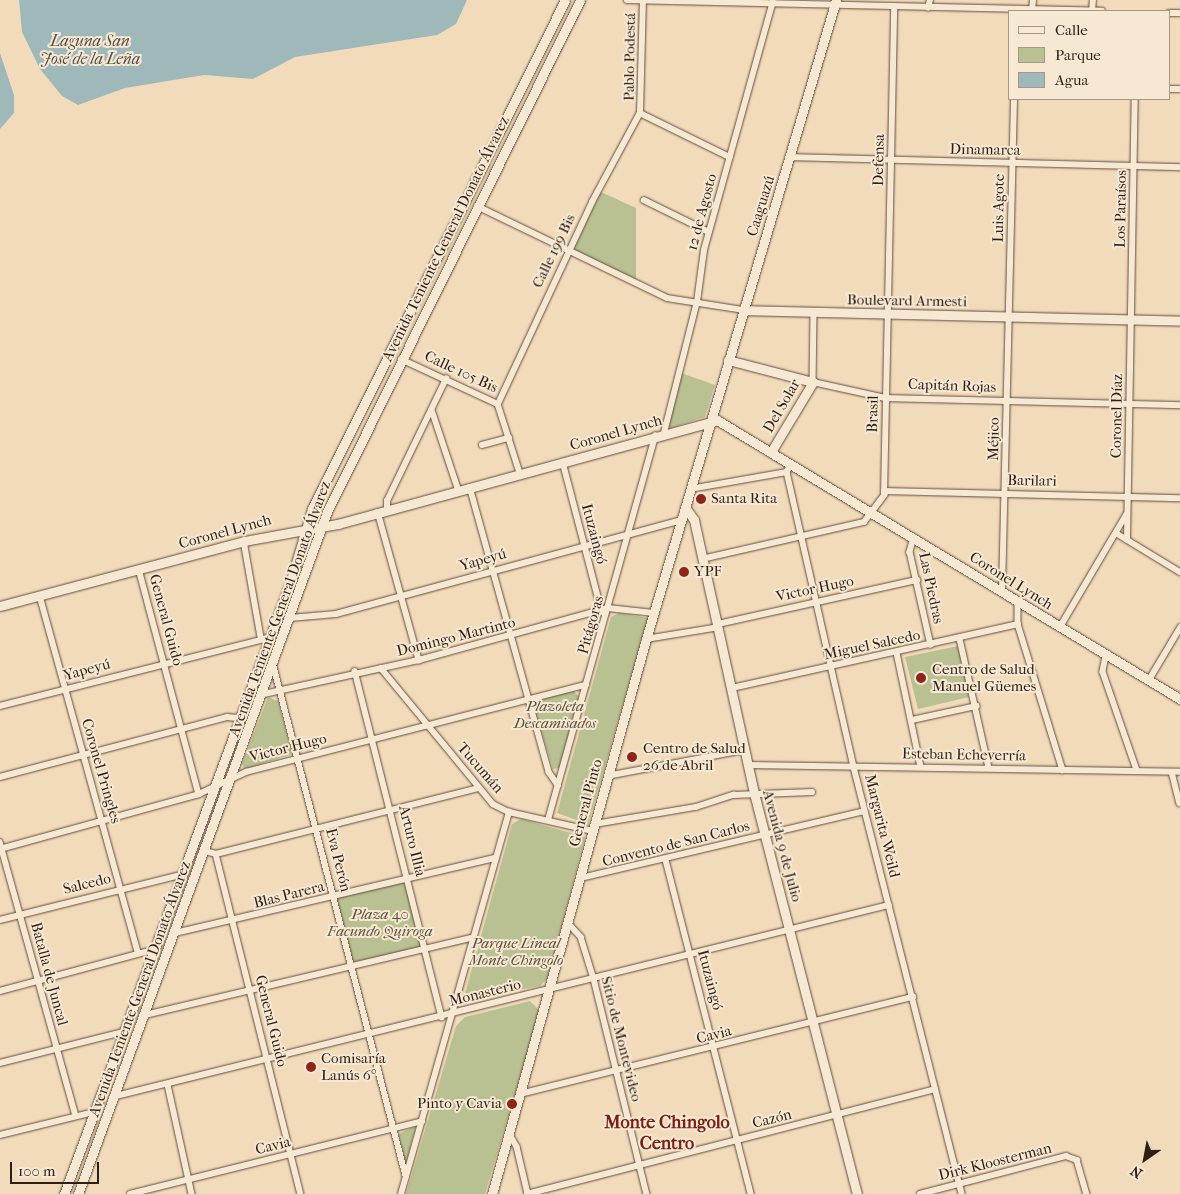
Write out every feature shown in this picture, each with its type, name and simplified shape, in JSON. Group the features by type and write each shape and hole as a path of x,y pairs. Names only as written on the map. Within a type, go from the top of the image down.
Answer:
{"main road":[{"name":"Avenida Teniente General Donato Álvarez","path":"64,1194 180,875 214,788 264,638 272,628 322,488 565,0"},
{"name":"Avenida Teniente General Donato Álvarez","path":"78,1194 274,667 322,525 477,206 580,0"},
{"name":"Caaguazú","path":"711,420 835,3"},
{"name":"Boulevard Armesti","path":"744,310 814,314 1180,321"},
{"name":"Capitán Rojas","path":"728,360 813,382"},
{"name":"Del Solar","path":"771,452 813,382"},
{"name":"Coronel Lynch","path":"0,606 244,541 383,511 711,420 721,421 771,452 790,468 874,513 1106,656 1180,699"},
{"name":"General Pinto","path":"492,1194 551,989 646,639 711,420"},
{"name":"Avenida 9 de Julio","path":"685,507 692,512 754,793 857,1194"}],"street":[{"path":"626,0 835,3 1008,11"},
{"path":"928,8 930,0"},
{"path":"1032,10 1033,0"},
{"name":"Pablo Podestá","path":"640,113 643,1"},
{"name":"12 de Agosto","path":"660,435 697,302 709,232 773,2"},
{"name":"Defensa","path":"889,314 894,7"},
{"name":"Luis Agote","path":"1009,317 1014,100"},
{"name":"Los Paraísos","path":"1132,320 1135,100"},
{"path":"640,113 730,157"},
{"name":"Calle 199 Bis","path":"498,404 568,252 640,113"},
{"name":"Dinamarca","path":"790,157 1180,167"},
{"path":"644,200 709,232"},
{"name":"Boulevard Armesti","path":"477,206 638,286 671,300 697,302 744,310"},
{"name":"Del Solar","path":"813,382 814,314"},
{"name":"Brasil","path":"874,513 884,491 889,314"},
{"name":"Méjico","path":"1002,591 1009,317"},
{"name":"Coronel Díaz","path":"1127,540 1132,320"},
{"name":"Calle 105 Bis","path":"402,359 498,404 520,473"},
{"path":"419,660 401,597 383,511 446,379"},
{"name":"Capitán Rojas","path":"813,382 886,398 1180,405"},
{"path":"432,410 459,491"},
{"name":"Pitágoras","path":"548,820 605,610 660,435"},
{"path":"482,446 509,438"},
{"name":"Ituzaingó","path":"562,462 584,546 605,610"},
{"path":"690,489 790,468"},
{"name":"Margarita Weild","path":"790,468 802,535 864,811 962,1194"},
{"path":"470,488 549,772 558,785"},
{"name":"Barilari","path":"884,491 1180,498"},
{"path":"702,559 862,523 874,513"},
{"name":"Coronel Díaz","path":"1060,627 1127,513"},
{"name":"Yapeyú","path":"290,618 336,614 681,520"},
{"path":"1116,533 1180,572"},
{"name":"Las Piedras","path":"914,537 910,547 931,645"},
{"path":"244,541 264,638"},
{"name":"General Guido","path":"139,569 183,728 199,794"},
{"name":"Victor Hugo","path":"646,639 718,625 917,580"},
{"name":"Coronel Pringles","path":"40,596 138,952"},
{"path":"1018,601 1018,624 1063,770"},
{"name":"Domingo Martinto","path":"264,694 280,688 355,671 419,660 511,637 605,610 654,613"},
{"name":"Miguel Salcedo","path":"732,688 960,639 1018,624"},
{"path":"262,626 272,628"},
{"path":"1149,680 1180,628"},
{"name":"Yapeyú","path":"0,706 164,662 264,638"},
{"path":"960,639 989,768"},
{"path":"897,653 921,767"},
{"path":"1106,656 1103,672 1137,770"},
{"name":"Eva Perón","path":"274,667 317,828 392,1129 406,1176"},
{"name":"Tucumán","path":"381,668 493,804 509,812 594,827"},
{"name":"Arturo Illia","path":"355,671 392,809 442,1017"},
{"name":"Victor Hugo","path":"1,849 199,794 214,788 232,776 528,698 586,685"},
{"path":"912,720 976,706"},
{"path":"0,777 227,717 238,718"},
{"path":"608,776 745,750"},
{"name":"Esteban Echeverría","path":"748,765 1180,772"},
{"path":"1172,772 1180,803"},
{"path":"205,851 216,854 478,788"},
{"path":"594,827 754,793 812,792"},
{"name":"Convento de San Carlos","path":"581,878 666,860 864,811"},
{"path":"401,1194 509,812"},
{"name":"Batalla de Juncal","path":"0,842 39,981 55,1048 75,1113"},
{"name":"General Guido","path":"216,854 301,1194"},
{"name":"Blas Parera","path":"175,933 234,922 334,896 496,858"},
{"name":"Ituzaingó","path":"666,860 751,1194"},
{"name":"Salcedo","path":"0,920 180,875"},
{"name":"Monasterio","path":"116,1096 168,1086 889,905"},
{"name":"Sitio de Montevideo","path":"569,924 582,937 647,1194"},
{"path":"146,1015 474,937"},
{"path":"0,991 138,952 153,950"},
{"name":"Cavia","path":"520,1094 715,1048 912,997"},
{"path":"0,1063 123,1032"},
{"path":"168,1086 192,1194"},
{"name":"Cazón","path":"528,1194 936,1089"},
{"path":"0,1135 75,1113 94,1112"},
{"name":"Cavia","path":"130,1194 422,1121"},
{"path":"509,1133 517,1147 528,1194"},
{"name":"Dirk Kloosterman","path":"920,1194 1066,1156 1077,1160 1088,1194"}],"green space":[{"path":"601,192 636,208 636,282 577,253 574,247"},
{"path":"681,373 715,385 705,417 671,428 668,425"},
{"path":"619,613 648,618 588,824 557,813 611,617"},
{"path":"958,646 969,697 918,709 905,657"},
{"name":"Plazoleta Descamisados","path":"573,690 580,698 559,768 553,769 532,701"},
{"path":"268,697 278,701 292,754 245,769 242,764"},
{"name":"Parque Lineal Monte Chingolo","path":"521,819 585,837 548,978 540,986 470,999 464,997 512,824"},
{"name":"Plaza 40 Facundo Quiroga","path":"408,879 426,948 352,967 334,896"},
{"path":"530,1001 540,1011 485,1194 406,1194 456,1026 465,1017"},
{"path":"416,1126 406,1164 398,1134"}],"water":[{"name":"Laguna San José de la Leña","path":"19,0 467,0 456,24 437,35 295,57 253,79 204,75 125,88 78,105 62,96 40,69 22,32"},
{"name":"Laguna San José de la Leña","path":"0,53 14,95 14,113 0,129"}],"place":[{"name":"Santa Rita","path":"701,499"},
{"name":"YPF","path":"684,572"},
{"name":"Centro de Salud Manuel Güemes","path":"921,678"},
{"name":"Centro de Salud 26 de Abril","path":"632,757"},
{"name":"Comisaría Lanús 6°","path":"311,1067"},
{"name":"Pinto y Cavia","path":"512,1104"}],"district":[{"name":"Monte Chingolo Centro","path":"667,1134"}]}
